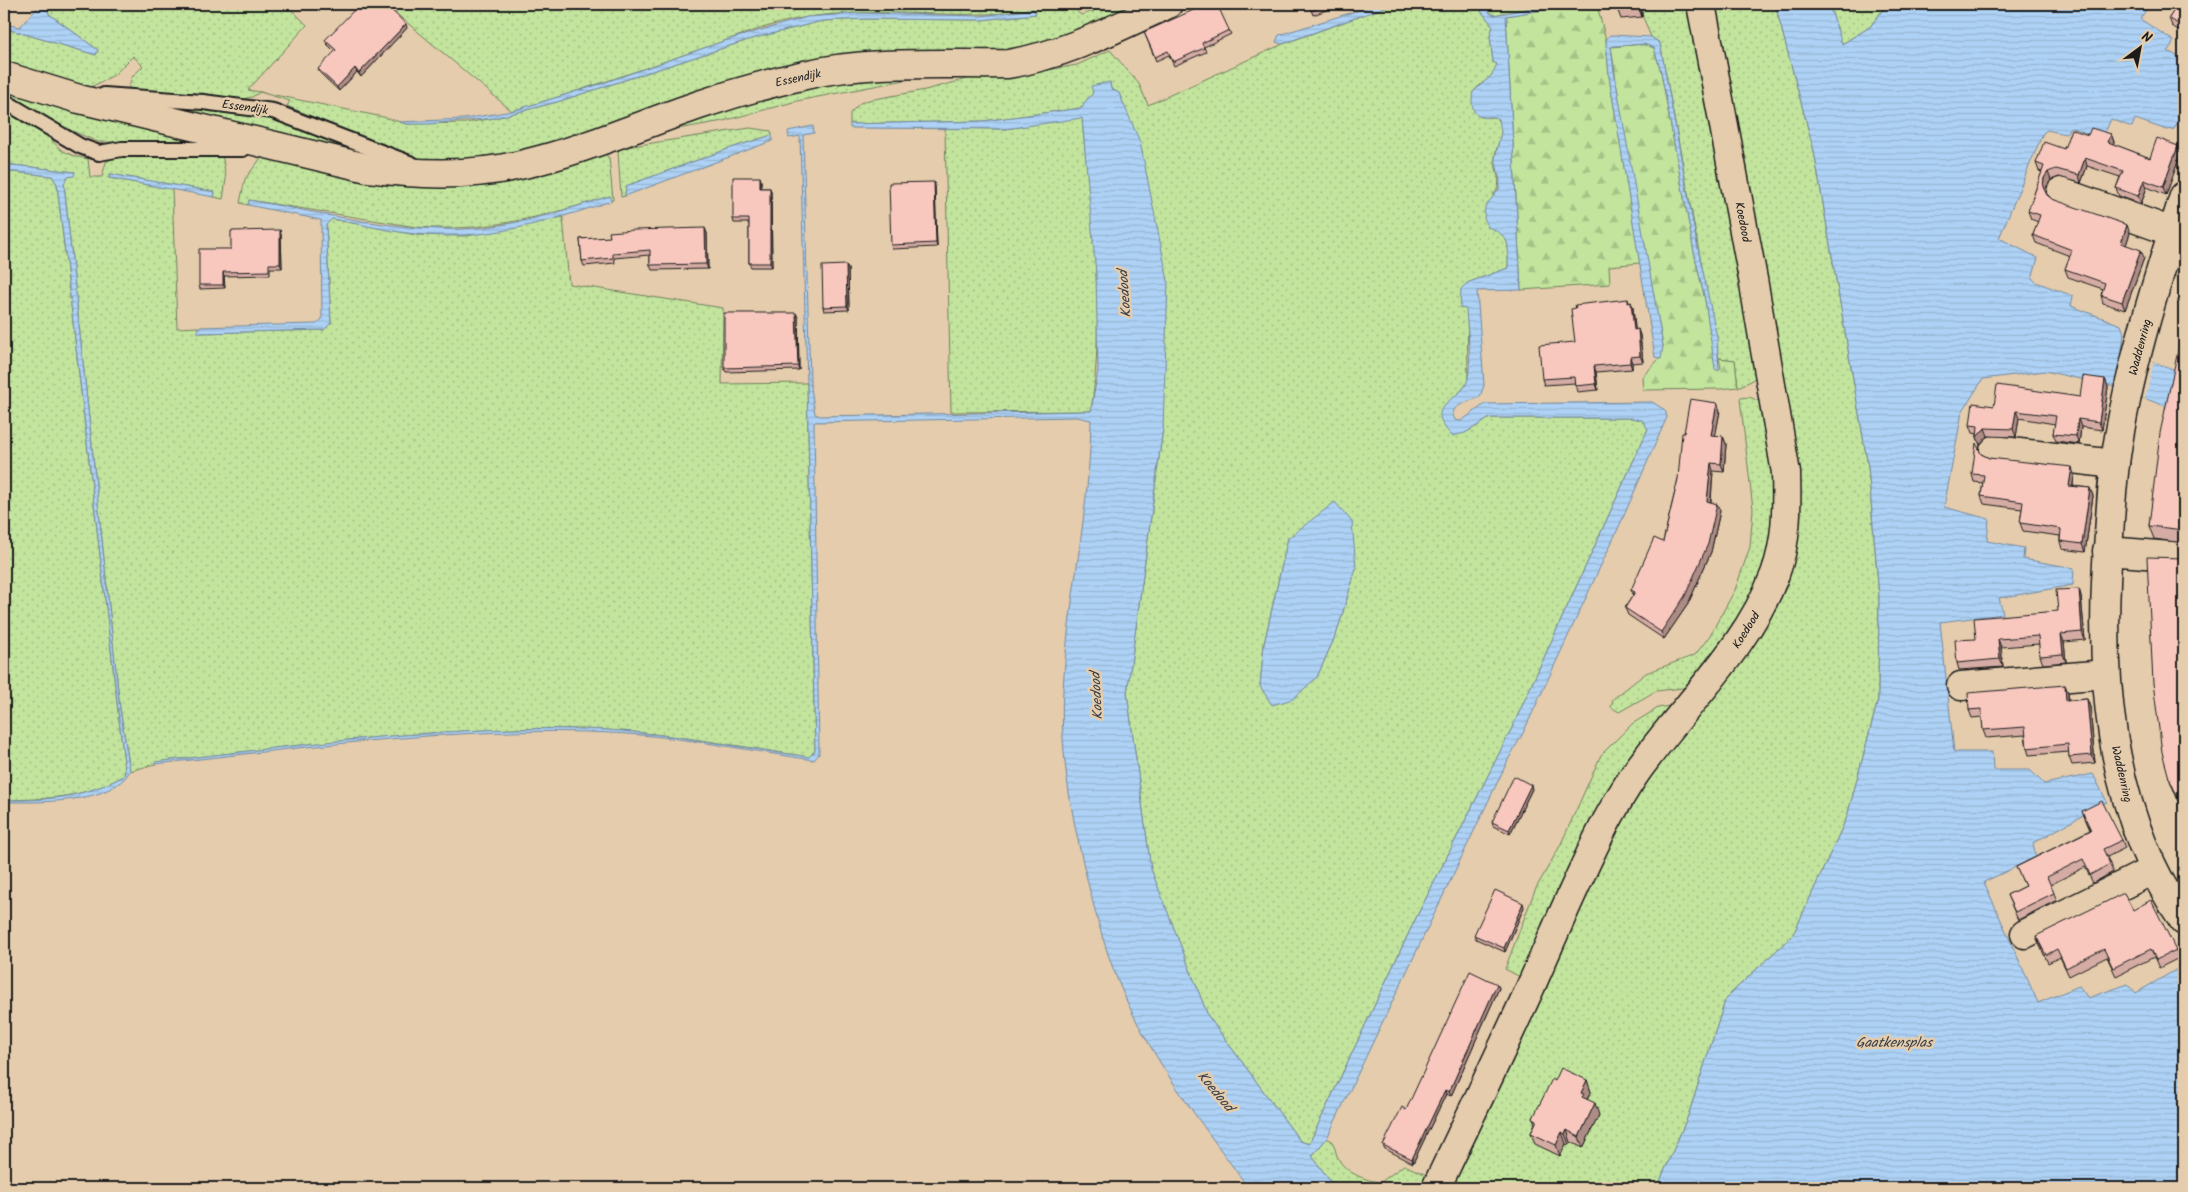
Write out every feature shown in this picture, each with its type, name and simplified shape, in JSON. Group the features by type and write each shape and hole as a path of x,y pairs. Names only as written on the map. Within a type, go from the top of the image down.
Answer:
{"street":[{"name":"Essendijk","path":"4,76 79,98 279,149 367,168 430,174 470,173 520,165 612,137 753,88 808,74 849,68 1008,64 1034,60 1078,45 1168,4"},
{"name":"Koedood","path":"1436,1188 1497,1061 1604,826 1645,760 1740,641 1772,582 1782,548 1787,498 1786,473 1752,270 1701,4"},
{"path":"2061,192 2178,234"},
{"name":"Waddenring","path":"2184,196 2178,234 2137,356 2128,392 2115,464 2107,551 2106,674 2118,764 2136,828 2153,870 2184,920"},
{"path":"1994,450 2115,464"},
{"path":"2107,551 2184,557"},
{"path":"1961,686 2106,674"},
{"path":"2025,934 2153,870"}],"lane":[{"name":"Essendijk","path":"79,98 109,94 139,96 273,111 414,165 430,174"},
{"name":"Essendijk","path":"4,100 80,146 98,153 122,149 279,149"}],"green space":[{"path":"46,4 286,4 307,25 248,90 260,92 252,97 240,100 128,90 132,77 143,66 133,56 114,75 89,88 4,68 4,28 96,55 98,50 49,14"},
{"path":"385,4 1068,4 1081,15 1094,11 1096,4 1136,4 1135,11 1040,50 910,57 532,154 434,166 287,106 290,101 260,92 383,117 407,124 465,123 495,118 557,102 751,39 822,21 866,19 981,20 1036,14 1034,10 977,14 864,13 808,17 764,28 602,83 512,111"},
{"path":"1394,4 1479,4 1481,11 1493,26 1490,36 1493,62 1497,64 1494,73 1473,92 1481,117 1495,117 1499,121 1502,130 1495,158 1499,182 1493,195 1499,232 1508,244 1508,268 1467,283 1468,381 1463,389 1443,408 1465,433 1490,418 1632,418 1642,420 1648,429 1512,728 1413,924 1309,1144 1300,1141 1208,1016 1151,870 1127,693 1163,428 1124,106 1119,93 1111,89 1110,82 1090,96 1082,108 983,121 850,124 850,113 860,103 869,100 925,90 998,71 1044,67 1048,70 1077,65 1110,50 1139,84 1148,105 1283,44","holes":["1288,538 1356,568 1337,632 1317,677 1260,686 1264,644"]},
{"path":"1485,4 1554,4 1494,15 1490,13"},
{"path":"1579,4 1597,5 1606,40 1609,76 1640,263 1609,266 1610,284 1521,290 1506,16"},
{"path":"1641,4 1691,4 1759,373 1751,381 1738,387 1735,360 1719,358 1660,43 1651,37 1643,17"},
{"path":"1709,4 1775,4 1814,151 1868,466 1879,596 1878,700 1847,817 1793,935 1726,998 1688,1116 1657,1188 1446,1188 1609,833 1787,565"},
{"path":"1829,4 1887,4 1870,27 1842,44"},
{"path":"1644,44 1654,48 1661,72 1694,252 1705,300 1716,370 1721,368 1719,358 1735,360 1738,387 1643,390 1642,377 1659,359 1663,346 1625,140 1611,47"},
{"path":"931,75 797,101 723,121 666,131 683,118 809,82"},
{"path":"4,85 215,143 98,142 61,126 4,94"},
{"path":"123,101 212,109 265,117 401,164"},
{"path":"4,107 43,131 61,150 74,156 88,159 90,177 102,177 106,162 121,154 222,153 226,179 223,199 214,197 215,192 110,174 109,178 172,189 177,328 198,327 199,333 324,330 331,323 326,224 332,219 416,235 467,236 563,217 569,284 723,308 722,384 807,383 815,751 809,757 683,738 607,730 494,730 381,737 268,749 155,762 155,764 130,771 120,709 64,184 67,177 75,172 4,164"},
{"path":"1082,117 1096,264 1097,338 1091,411 951,412 945,128 1005,129"},
{"path":"750,128 771,131 772,135 626,186 625,196 621,197 618,152 620,148"},
{"path":"603,151 609,158 613,200 611,201 610,196 539,216 490,225 466,228 416,227 249,200 248,205 240,203 245,179 261,158 269,157 363,176"},
{"path":"4,171 52,176 57,184 125,771 124,776 80,793 51,798 4,800"},
{"path":"1749,397 1764,403 1776,485 1770,551 1749,605 1691,687 1656,691 1619,712 1611,707 1613,699 1646,673 1695,655 1709,637 1735,590 1750,547 1753,509 1740,398"},
{"path":"1669,706 1671,709 1524,979 1505,969 1535,890 1560,846 1601,755 1632,724 1658,708"},
{"path":"1327,1138 1333,1144 1341,1163 1351,1172 1363,1178 1381,1182 1404,1165 1431,1177 1425,1188 1335,1188 1312,1156"}],"water":[{"path":"41,4 46,4 49,14 98,50 96,55 4,28 4,24 20,27"},
{"path":"1379,4 1394,4 1282,44 1276,42 1279,35"},
{"path":"1479,4 1485,4 1490,13 1494,15 1554,4 1579,4 1506,16 1521,290 1477,291 1484,385 1480,397 1456,407 1453,415 1455,420 1461,421 1485,404 1652,402 1665,410 1667,417 1622,520 1523,733 1509,758 1327,1138 1312,1156 1335,1188 1251,1188 1244,1182 1179,1092 1149,1044 1124,995 1104,941 1089,887 1068,789 1062,715 1069,623 1087,488 1091,420 1077,417 814,422 819,754 814,760 663,737 582,732 521,732 398,738 155,764 155,762 380,737 494,730 550,729 632,732 809,757 815,751 800,136 789,138 788,131 813,126 814,133 803,135 810,381 815,414 820,416 1091,411 1098,370 1096,274 1082,118 1005,129 850,128 850,124 983,121 1082,108 1093,93 1091,86 1110,82 1111,89 1119,93 1140,142 1168,281 1163,428 1127,693 1151,869 1208,1016 1300,1141 1309,1144 1413,924 1512,728 1648,429 1642,420 1632,418 1490,418 1465,433 1452,436 1443,424 1440,416 1442,409 1465,386 1468,378 1469,344 1466,309 1460,308 1461,289 1467,283 1508,268 1508,248 1505,238 1488,227 1484,218 1485,207 1499,189 1500,181 1495,158 1501,132 1499,119 1478,116 1473,107 1473,92 1492,75 1497,64 1493,62 1490,36 1493,26 1481,11"},
{"name":"Gaatkensplas","path":"1775,4 1829,4 1842,44 1870,27 1887,4 2150,4 2140,19 2174,41 2168,51 2184,60 2184,113 2174,129 2167,130 2135,119 2132,127 2111,119 2102,139 2070,127 2066,134 2047,130 2043,133 1999,238 2038,258 2032,278 2036,282 2073,296 2071,306 2121,325 2124,333 2122,351 2184,373 2184,413 2111,386 2045,371 1983,379 1962,412 1944,507 1989,519 1987,541 2024,548 2023,559 2074,568 2073,585 1999,598 2003,614 1940,622 1954,752 1992,752 1993,770 2030,770 2044,784 2093,774 2107,802 2033,843 2036,857 1984,882 2038,1003 2079,986 2088,998 2128,984 2136,993 2179,968 2184,970 2184,1188 1657,1188 1688,1116 1726,998 1793,935 1847,817 1878,700 1879,596 1868,466 1814,151"},
{"path":"1034,9 1036,14 981,20 866,19 822,21 751,39 557,102 495,118 430,124 399,122 464,119 512,111 597,85 727,40 807,17 861,13 981,16"},
{"path":"1610,35 1651,37 1660,43 1696,239 1717,337 1719,371 1715,369 1705,300 1694,252 1661,72 1654,48 1644,44 1614,46 1611,47 1614,71 1663,346 1661,359 1655,357 1609,76 1606,40"},
{"path":"772,135 772,141 625,196 626,186"},
{"path":"4,164 75,172 74,176 67,177 64,184 120,709 130,771 120,782 107,790 90,796 53,801 4,802 4,800 35,800 80,793 95,789 124,776 125,771 57,184 52,176 4,171"},
{"path":"110,174 215,192 214,197 109,178"},
{"path":"610,196 611,201 564,216 490,233 440,236 415,234 332,219 326,225 331,323 324,330 198,333 198,327 317,324 322,319 321,220 248,205 249,200 392,225 416,228 462,229 526,220"},
{"path":"1335,502 1352,522 1356,568 1337,632 1317,677 1293,699 1272,705 1260,686 1264,644 1288,538"}],"pier":[{"path":"2122,351 2154,362 2145,399 2113,387"}],"building":[{"path":"360,4 385,4 406,24 359,73 355,68 337,87 318,69 336,50 325,40"},
{"path":"1207,4 1217,4 1229,30 1202,43 1204,48 1173,62 1168,51 1155,57 1144,32"},
{"path":"1309,4 1330,4 1311,11"},
{"path":"1618,4 1639,4 1639,9 1618,11"},
{"path":"2178,4 2184,4 2184,28 2169,18"},
{"path":"2091,128 2111,134 2108,142 2150,158 2157,138 2178,146 2163,187 2144,180 2138,196 2116,188 2123,171 2085,158 2079,175 2056,169 2048,172 2044,178 2043,187 2047,195 2052,199 2127,225 2121,243 2141,250 2122,302 2101,295 2105,283 2065,269 2072,250 2033,235 2040,215 2028,211 2044,166 2036,163 2044,142 2064,149 2071,129 2088,135"},
{"path":"733,177 760,177 760,188 770,188 770,263 749,263 749,219 733,219"},
{"path":"934,182 936,243 891,245 889,183"},
{"path":"705,228 706,264 650,265 650,250 613,253 613,258 582,261 580,239 610,237 609,232"},
{"path":"280,230 280,264 269,264 269,271 223,272 223,285 199,285 199,249 231,249 231,231"},
{"path":"846,265 847,306 823,307 822,266"},
{"path":"1628,299 1628,303 1631,302 1634,330 1638,329 1640,356 1630,357 1630,363 1594,366 1596,384 1575,386 1574,377 1542,379 1539,345 1575,342 1571,309 1576,308 1575,305"},
{"path":"724,313 796,313 798,366 724,368"},
{"path":"2184,323 2184,530 2149,526 2160,433"},
{"path":"2083,376 2105,379 2099,422 2078,419 2076,436 2053,434 2056,416 2016,411 2013,429 1985,428 1977,437 1978,426 1970,425 1973,403 1994,406 1997,385 2080,397"},
{"path":"1690,399 1717,403 1711,435 1723,436 1721,464 1711,463 1707,501 1717,504 1708,544 1685,596 1661,632 1625,608 1635,592 1631,590 1654,538 1663,542 1678,479 1682,433 1684,433"},
{"path":"1976,443 1981,454 1989,458 2072,467 2069,486 2090,488 2082,544 2060,541 2061,529 2020,523 2023,502 1981,496 1984,475 1972,474"},
{"path":"2147,557 2184,558 2184,808 2169,778 2162,752 2153,683"},
{"path":"2079,589 2082,632 2061,634 2063,654 2040,656 2038,636 1998,639 2000,659 1957,663 1955,640 1976,639 1974,618 2058,611 2056,590"},
{"path":"2065,685 2066,701 2087,699 2092,755 2069,757 2068,744 2027,748 2025,727 1983,730 1981,709 1969,710 1968,693"},
{"path":"1514,776 1531,785 1509,830 1492,822"},
{"path":"2102,801 2122,840 2103,849 2110,864 2090,875 2083,859 2047,877 2054,893 2015,912 2007,895 2025,886 2016,867 2091,830 2082,811"},
{"path":"1495,890 1523,903 1504,948 1474,935"},
{"path":"2124,893 2133,910 2151,900 2176,950 2156,960 2151,949 2113,968 2104,949 2066,968 2057,949 2046,955 2036,936"},
{"path":"1470,971 1497,984 1449,1092 1445,1090 1412,1159 1383,1145 1402,1107 1406,1110"},
{"path":"1561,1068 1587,1080 1581,1093 1584,1094 1582,1097 1595,1103 1579,1137 1567,1130 1565,1134 1562,1132 1556,1145 1531,1133 1537,1120 1533,1118 1552,1079 1555,1081"}]}
